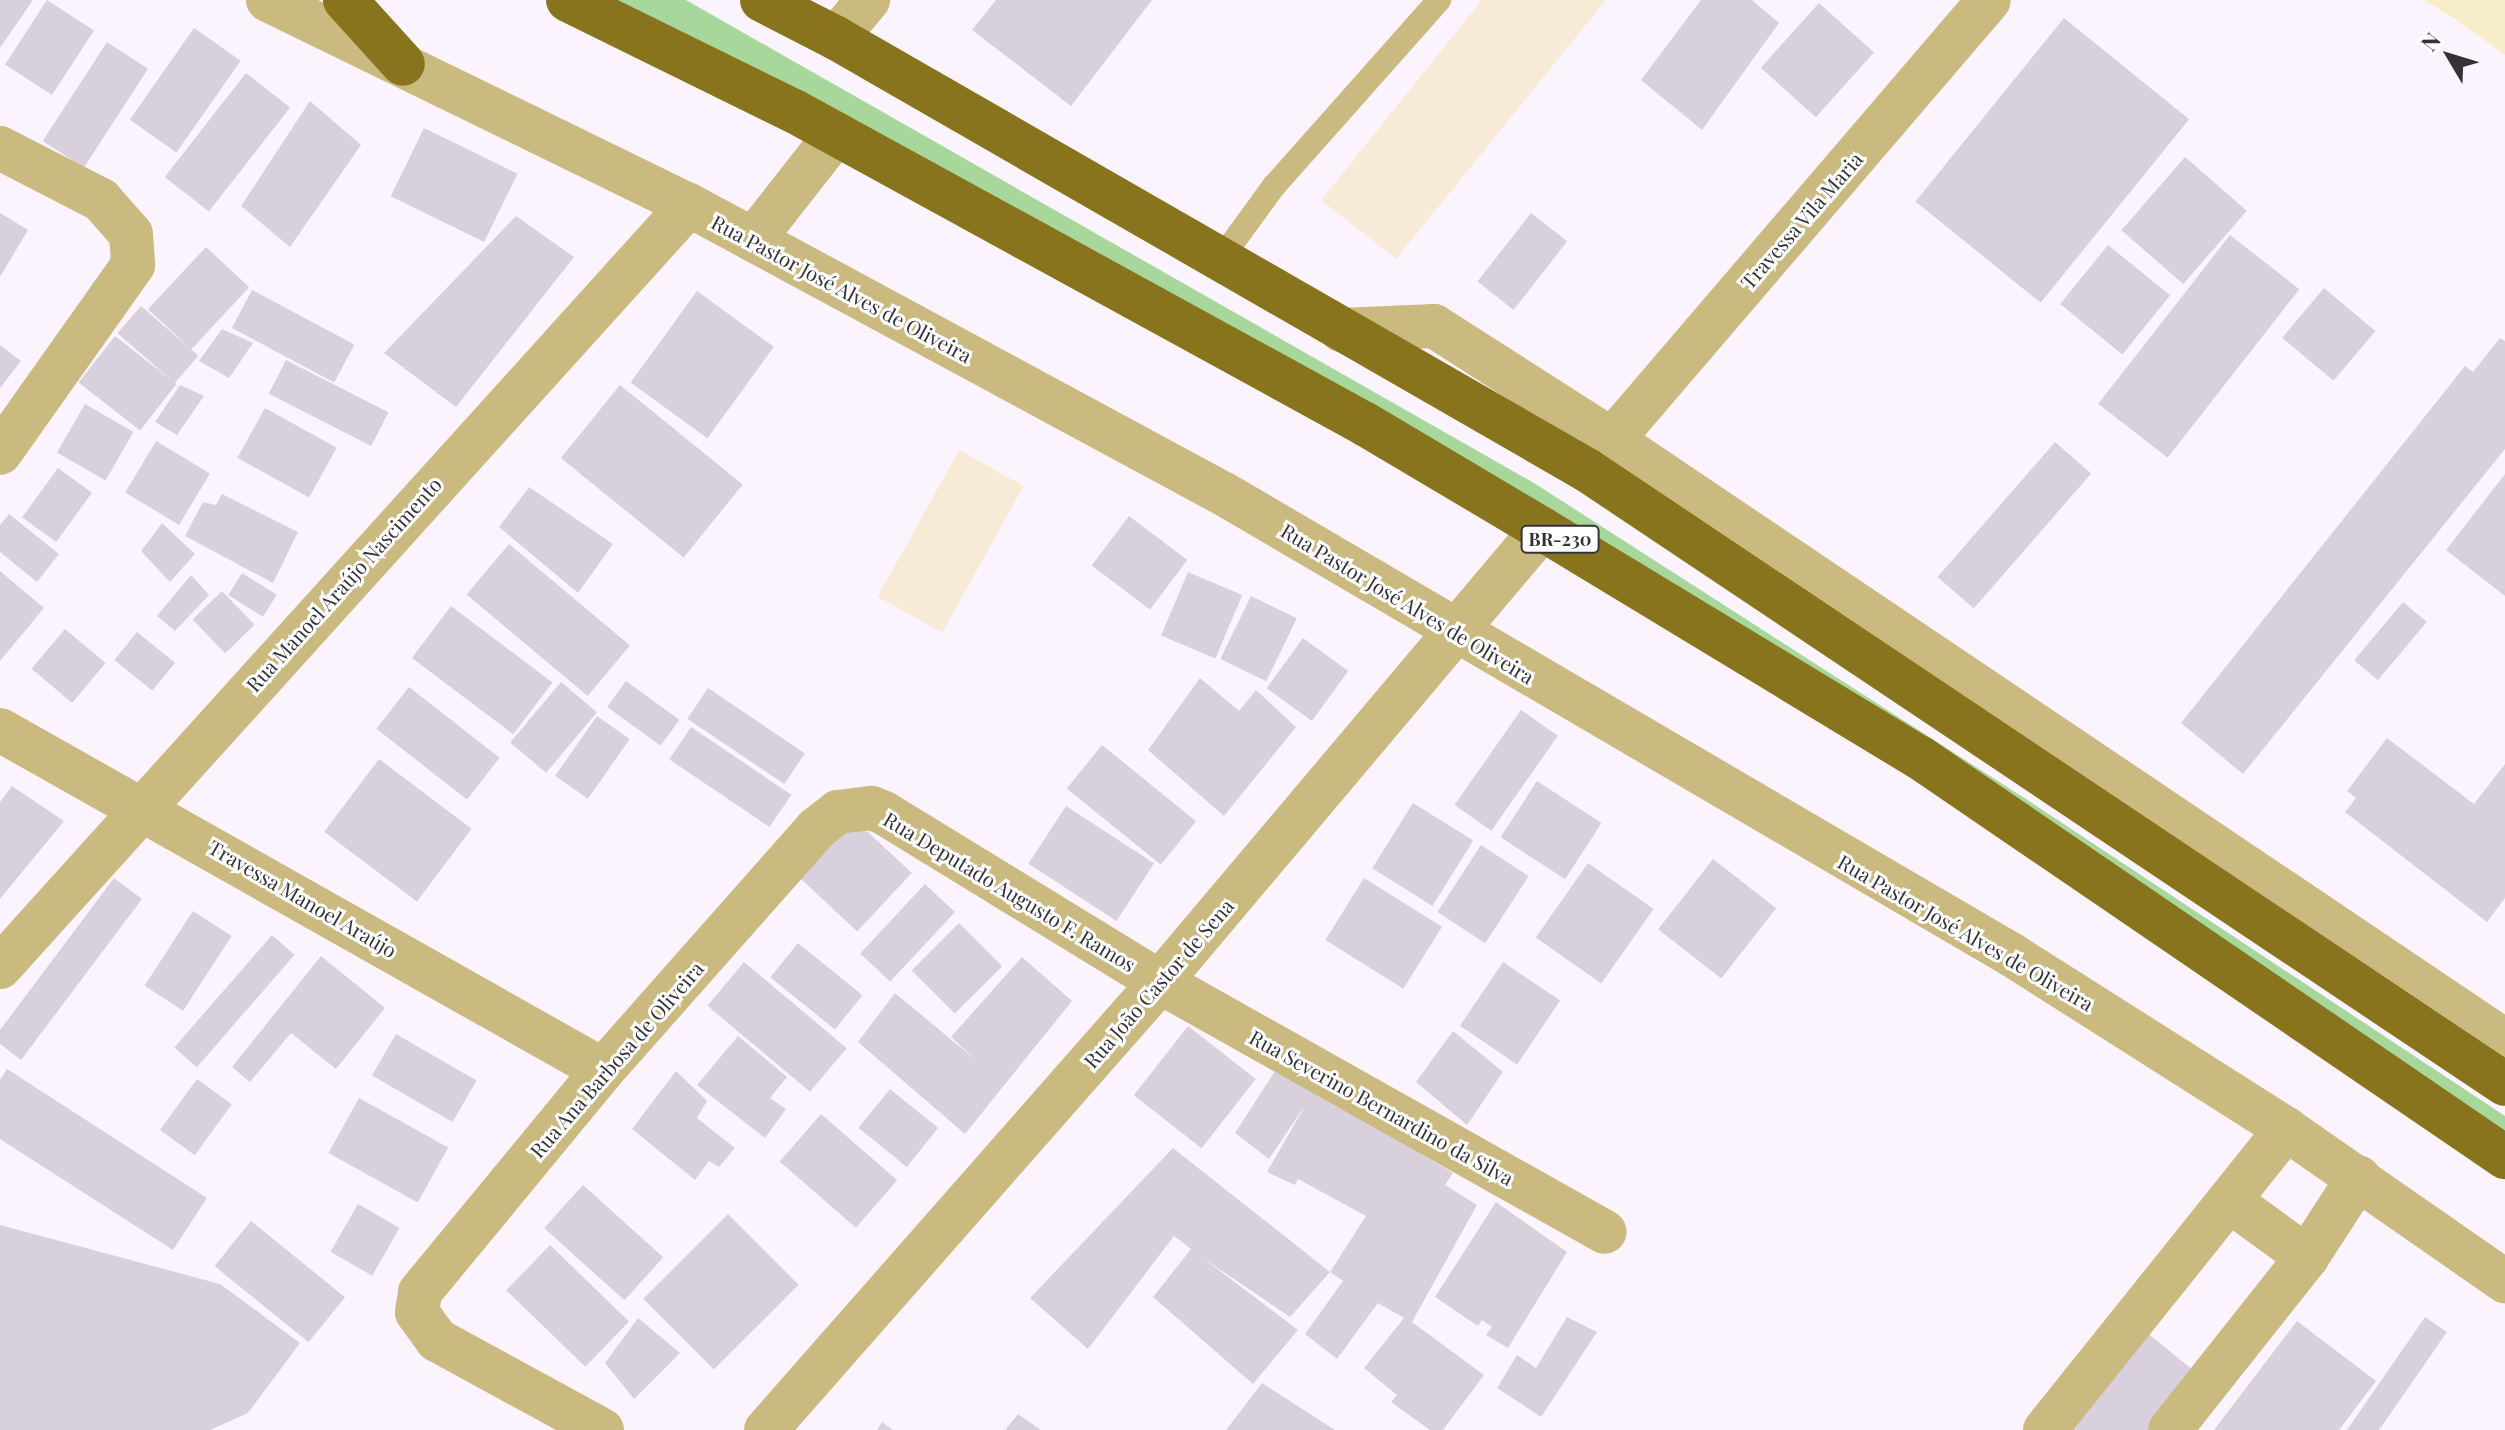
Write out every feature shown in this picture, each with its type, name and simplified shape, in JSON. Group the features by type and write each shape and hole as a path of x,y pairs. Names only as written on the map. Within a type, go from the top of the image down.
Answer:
{"highway":[{"path":"345,0 403,64"},
{"name":"BR-230","path":"568,0 836,134 1365,424 1542,529 1919,757 2505,1157"},
{"path":"762,0 836,38 1587,470 2505,1084"}],"street":[{"name":"Rua Pastor José Alves de Oliveira","path":"268,0 689,205 1224,494 2012,955 2359,1177 2505,1281"},
{"path":"836,38 868,0"},
{"name":"Travessa Vila Maria","path":"1612,440 1989,0"},
{"path":"753,240 836,134"},
{"path":"0,148 101,200 131,234 133,265 0,453"},
{"name":"Rua Manoel Araújo Nascimento","path":"0,967 141,806 689,205"},
{"path":"1341,330 1434,326 1612,440 2505,1041"},
{"name":"Rua João Castor de Sena","path":"766,1430 1160,982 1542,529"},
{"name":"Travessa Manoel Araújo","path":"0,730 141,806 603,1070"},
{"name":"Rua Deputado Augusto F. Ramos","path":"816,829 838,812 872,808 1160,982"},
{"name":"Rua Ana Barbosa de Oliveira","path":"602,1430 437,1340 417,1312 420,1292 603,1070 816,829"},
{"name":"Rua Severino Bernardino da Silva","path":"1160,982 1605,1232"},
{"path":"2045,1430 2231,1202 2286,1129"},
{"path":"2170,1430 2307,1257 2359,1177"},
{"path":"2231,1202 2307,1257"}],"lane":[{"path":"1220,260 1274,186 1439,0"}],"shaded area":[{"path":"1482,0 1606,0 1396,259 1321,200"},
{"path":"959,450 1024,486 942,633 878,597"}],"green space":[{"path":"611,0 686,0 1534,483 2029,801 2505,1116 2505,1143 2101,861"}],"sand":[{"path":"2424,0 2505,0 2505,55 2455,19"}],"building":[{"path":"0,0 33,0 0,48"},
{"path":"47,0 94,30 52,95 5,65"},
{"path":"996,0 1152,0 1071,106 972,30"},
{"path":"1701,0 1752,0 1779,23 1702,130 1641,80"},
{"path":"1819,3 1874,53 1816,117 1761,68"},
{"path":"2064,18 2189,119 2041,303 1915,201"},
{"path":"194,28 241,61 176,152 130,120"},
{"path":"107,42 148,69 84,168 43,141"},
{"path":"246,73 290,107 209,211 165,177"},
{"path":"310,101 361,145 290,247 241,206"},
{"path":"424,128 517,174 484,242 391,196"},
{"path":"2185,157 2247,211 2183,284 2121,230"},
{"path":"0,213 28,230 0,277"},
{"path":"1531,213 1567,241 1514,310 1477,282"},
{"path":"516,216 574,257 456,407 384,353"},
{"path":"2230,235 2299,289 2168,458 2098,404"},
{"path":"2108,245 2170,295 2122,354 2060,304"},
{"path":"206,247 249,287 191,349 148,309"},
{"path":"2324,288 2375,331 2334,381 2282,338"},
{"path":"252,290 354,344 334,382 232,328"},
{"path":"697,291 774,347 707,438 631,382"},
{"path":"141,306 198,356 175,383 117,333"},
{"path":"222,329 253,343 229,378 199,361"},
{"path":"115,336 176,384 140,431 79,382"},
{"path":"2500,338 2505,341 2505,449 2243,774 2181,723 2465,366 2473,372"},
{"path":"0,345 21,361 0,388"},
{"path":"286,360 388,412 371,446 269,394"},
{"path":"180,385 204,396 177,435 155,422"},
{"path":"620,385 743,484 684,557 561,458"},
{"path":"85,404 133,432 105,480 57,452"},
{"path":"265,408 337,448 309,498 237,458"},
{"path":"156,441 210,473 179,525 125,492"},
{"path":"2055,442 2091,473 1974,609 1938,577"},
{"path":"58,468 92,493 56,542 22,517"},
{"path":"2505,474 2505,596 2446,550"},
{"path":"529,487 613,544 578,593 499,527"},
{"path":"222,494 298,532 273,583 185,536 203,502 216,505"},
{"path":"9,514 59,554 37,582 0,552 0,525"},
{"path":"1129,516 1187,560 1150,609 1092,566"},
{"path":"162,523 195,554 170,582 141,551"},
{"path":"509,544 630,646 588,696 467,595"},
{"path":"0,571 44,608 0,661"},
{"path":"1188,572 1242,595 1215,659 1161,636"},
{"path":"242,573 277,595 263,617 228,595"},
{"path":"191,575 209,595 175,631 157,616"},
{"path":"222,591 255,625 225,653 193,619"},
{"path":"1251,596 1297,618 1266,681 1220,659"},
{"path":"2403,602 2427,622 2378,680 2354,660"},
{"path":"451,606 552,682 513,734 412,658"},
{"path":"65,629 106,663 72,703 32,669"},
{"path":"137,632 175,663 152,691 114,660"},
{"path":"1303,638 1348,671 1312,721 1267,688"},
{"path":"1200,678 1239,711 1256,690 1296,727 1224,816 1148,750"},
{"path":"626,681 679,720 661,746 607,707"},
{"path":"561,682 597,712 546,773 510,743"},
{"path":"409,687 500,758 467,800 376,729"},
{"path":"708,688 805,753 784,784 687,719"},
{"path":"1521,710 1558,736 1491,831 1454,805"},
{"path":"597,716 630,739 588,799 555,776"},
{"path":"691,727 791,795 770,827 669,759"},
{"path":"2387,738 2474,804 2505,764 2505,898 2487,922 2345,812 2356,798 2347,791"},
{"path":"1102,745 1196,821 1161,865 1067,789"},
{"path":"379,759 472,829 417,901 324,832"},
{"path":"1537,781 1602,823 1565,879 1501,837"},
{"path":"12,786 64,821 0,899 0,802"},
{"path":"1413,803 1473,841 1432,906 1372,868"},
{"path":"1066,806 1154,863 1116,921 1028,864"},
{"path":"854,819 912,873 857,931 799,878"},
{"path":"1481,845 1529,876 1485,943 1437,912"},
{"path":"1713,859 1776,908 1721,978 1658,929"},
{"path":"1588,863 1654,909 1601,983 1536,938"},
{"path":"114,878 142,899 21,1060 0,1044 0,1030"},
{"path":"1364,878 1442,927 1403,989 1325,940"},
{"path":"925,884 955,912 890,981 860,953"},
{"path":"193,911 232,936 183,1011 145,986"},
{"path":"959,923 1002,966 955,1014 912,970"},
{"path":"272,935 295,955 197,1067 174,1047"},
{"path":"798,943 863,995 835,1029 770,977"},
{"path":"321,956 385,1008 336,1069 291,1033 250,1082 232,1067"},
{"path":"1022,957 1072,1001 965,1134 858,1042 895,993 976,1060 951,1037"},
{"path":"744,962 847,1048 810,1092 707,1006"},
{"path":"1503,962 1560,1001 1517,1064 1460,1026"},
{"path":"1188,1026 1256,1079 1202,1148 1134,1095"},
{"path":"1453,1031 1503,1072 1467,1125 1416,1082"},
{"path":"396,1034 477,1080 453,1122 372,1076"},
{"path":"738,1036 787,1077 770,1098 786,1109 765,1138 697,1085"},
{"path":"1277,1068 1453,1173 1445,1185 1477,1205 1412,1322 1484,1375 1443,1430 1430,1430 1391,1402 1397,1395 1364,1368 1404,1318 1378,1303 1337,1359 1305,1334 1343,1281 1330,1272 1366,1216 1298,1179 1295,1185 1267,1172 1306,1104 1269,1159 1235,1133"},
{"path":"7,1069 207,1198 173,1250 0,1139 0,1080"},
{"path":"676,1071 707,1101 697,1118 735,1148 719,1167 709,1161 695,1180 632,1129"},
{"path":"197,1079 232,1104 195,1155 160,1130"},
{"path":"890,1089 938,1128 907,1167 859,1128"},
{"path":"359,1098 448,1147 418,1203 328,1153"},
{"path":"821,1114 897,1180 856,1228 780,1162"},
{"path":"1173,1148 1330,1272 1290,1317 1203,1258 1298,1330 1253,1384 1153,1297 1191,1249 1174,1236 1088,1349 1030,1298"},
{"path":"583,1185 663,1257 624,1300 544,1228"},
{"path":"1496,1202 1567,1252 1508,1348 1486,1335 1492,1327 1482,1320 1478,1326 1435,1297"},
{"path":"358,1204 400,1228 372,1276 330,1252"},
{"path":"728,1214 799,1285 714,1370 643,1299"},
{"path":"251,1221 345,1297 309,1342 214,1266"},
{"path":"0,1225 220,1284 300,1343 248,1413 210,1430 0,1430"},
{"path":"550,1245 629,1321 585,1367 506,1290"},
{"path":"1567,1317 1597,1332 1541,1417 1497,1388 1517,1355 1536,1368"},
{"path":"2425,1317 2447,1332 2379,1430 2347,1430"},
{"path":"638,1318 680,1353 634,1399 605,1363"},
{"path":"2297,1321 2376,1381 2339,1430 2214,1430"},
{"path":"2140,1327 2204,1379 2162,1430 2056,1430"},
{"path":"1262,1383 1335,1430 1226,1430"},
{"path":"1018,1414 1041,1430 1005,1430"},
{"path":"882,1422 893,1430 877,1430"}]}
